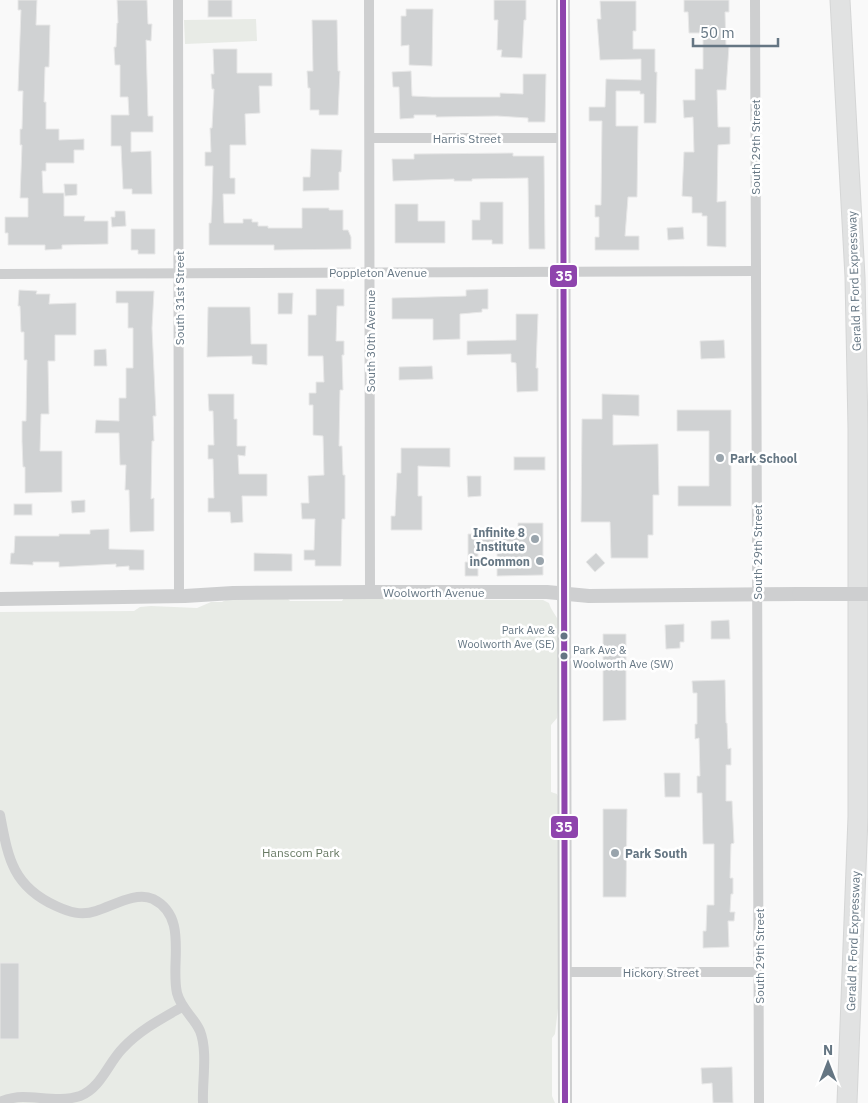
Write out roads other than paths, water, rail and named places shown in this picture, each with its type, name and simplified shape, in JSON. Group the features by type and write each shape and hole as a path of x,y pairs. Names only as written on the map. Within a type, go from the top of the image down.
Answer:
{"highway":[{"name":"Gerald R Ford Expressway","path":"840,0 855,277 858,429 858,817 847,1103"},
{"path":"842,1103 849,1057"}],"street":[{"name":"South 31st Street","path":"178,0 180,273 179,596"},
{"name":"South 30th Avenue","path":"369,0 370,592"},
{"path":"563,0 565,1103"},
{"name":"South 29th Street","path":"755,0 759,1103"},
{"name":"Harris Street","path":"370,138 564,138"},
{"name":"Poppleton Avenue","path":"0,274 756,271"},
{"name":"Woolworth Avenue","path":"0,599 179,596 233,593 370,592 547,592 589,596 868,594"},
{"path":"0,815 7,850 14,869 24,885 45,901 70,912 84,914 139,897 152,899 164,908 173,922 176,933 176,982 182,1006 195,1022 201,1034 204,1051 203,1103"},
{"name":"Hickory Street","path":"564,972 759,972"},
{"path":"0,1102 16,1098 65,1098 82,1095 103,1077 121,1049 135,1036 151,1024 182,1006"}],"place":[{"name":"Park School","path":"720,458"},
{"name":"Infinite 8 Institute","path":"535,539"},
{"name":"inCommon","path":"540,561"},
{"name":"Park Ave & Woolworth Ave (SE)","path":"564,636"},
{"name":"Park Ave & Woolworth Ave (SW)","path":"564,656"},
{"name":"Park South","path":"615,853"}],"park label":[{"name":"Hanscom Park","path":"301,852"}]}
